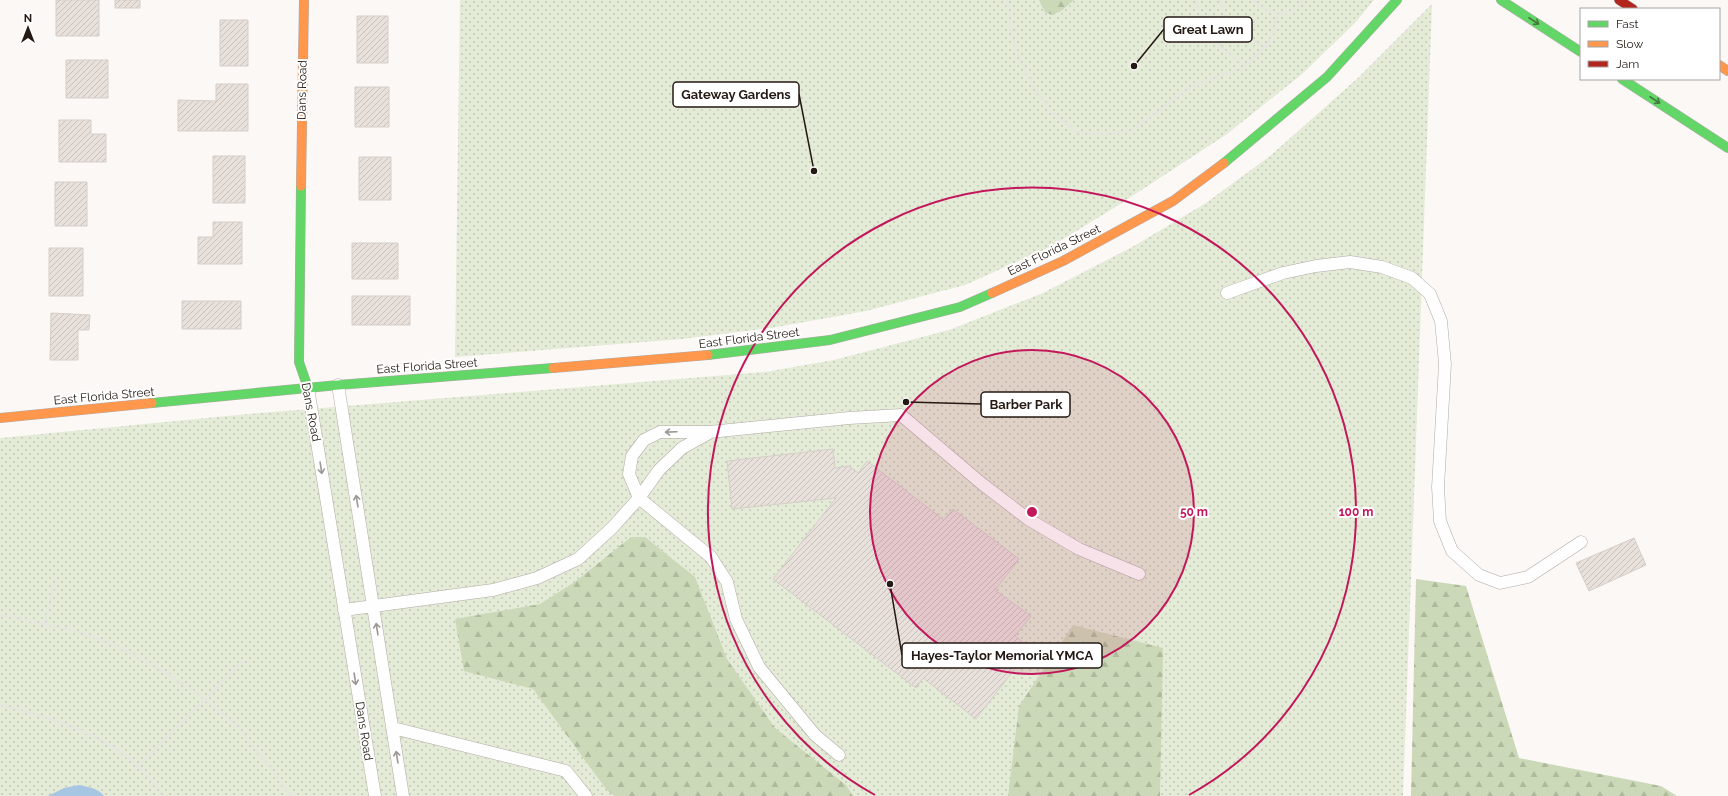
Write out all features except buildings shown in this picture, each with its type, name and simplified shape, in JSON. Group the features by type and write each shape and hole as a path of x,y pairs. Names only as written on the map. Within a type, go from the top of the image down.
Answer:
{"main road":[{"name":"Dans Road","path":"304,0 299,362 308,388"},
{"name":"East Florida Street","path":"0,418 338,385 696,357 830,340 960,307 1063,261 1172,201 1239,152 1327,77 1397,0"},
{"path":"1501,0 1580,51"},
{"path":"1619,0 1631,8"},
{"path":"1624,80 1728,148"}],"lane":[{"path":"1227,293 1283,272 1350,262 1382,267 1412,278 1430,294 1441,321 1445,364 1438,487 1440,521 1452,552 1479,575 1500,583 1528,577 1581,542"},
{"path":"338,385 403,796"},
{"name":"Dans Road","path":"308,388 375,796"},
{"path":"839,755 815,735 759,667 736,619 727,582 711,557 639,498 629,474 632,456 644,440 660,432 710,432 849,418 901,415 981,483 1028,519 1079,549 1139,574"},
{"path":"344,610 493,590 537,578 578,559 612,528 639,498 659,470 682,448 710,432"},
{"path":"393,728 566,771 586,796"}],"path":[{"path":"1007,0 1010,28 1016,50 1029,79 1051,112 1077,132 1105,134 1131,131 1186,90 1211,79 1243,68 1266,47 1273,34 1278,14"},
{"path":"1196,0 1198,10 1210,34 1226,53 1247,65"},
{"path":"1220,0 1228,19 1233,26 1249,40 1266,47"},
{"path":"1254,0 1261,8 1269,13 1278,14 1288,13 1296,9 1304,0"},
{"path":"45,625 55,578"},
{"path":"0,616 81,633 111,644 148,663 205,700 242,732 290,796"},
{"path":"138,767 242,662"},
{"path":"0,704 48,717 92,734 113,747 138,767 157,786 163,796"}],"green space":[{"path":"460,0 1374,0 1354,24 1301,75 1227,134 1114,208 1050,247 965,285 866,311 771,328 682,339 455,357"},
{"path":"1039,0 1074,0 1061,11 1052,15 1045,12"},
{"path":"1432,4 1403,796 0,796 0,438 248,414 765,372 834,360 949,330 1043,293 1134,246 1206,203 1270,156 1359,77"},
{"path":"631,537 645,537 695,577 727,659 775,728 846,785 853,796 614,796 606,789 533,689 464,671 455,619 540,604 576,581"},
{"path":"1416,579 1466,586 1519,758 1661,786 1677,796 1411,796"},
{"path":"1073,625 1163,648 1160,796 1008,796 1019,706"}],"water":[{"path":"79,785 96,790 104,796 48,796 64,788"}],"traffic: fast":[{"path":"1224,163 1327,77 1397,0"},
{"path":"1501,0 1580,51"},
{"path":"1624,80 1728,148"},
{"path":"301,186 299,362 308,388"},
{"path":"708,355 830,340 960,307 992,293"},
{"path":"152,403 338,385 553,368"}],"traffic: slow":[{"path":"301,186 304,0"},
{"path":"1720,66 1728,71"},
{"path":"992,293 1063,261 1173,201 1224,163"},
{"path":"553,368 708,355"},
{"path":"0,418 152,403"}],"traffic: jam":[{"path":"1619,0 1631,8"}],"place":[{"name":"Great Lawn","path":"1134,66"},
{"name":"Gateway Gardens","path":"814,171"},
{"name":"Barber Park","path":"906,402"},
{"name":"Hayes-Taylor Memorial YMCA","path":"890,584"}]}
